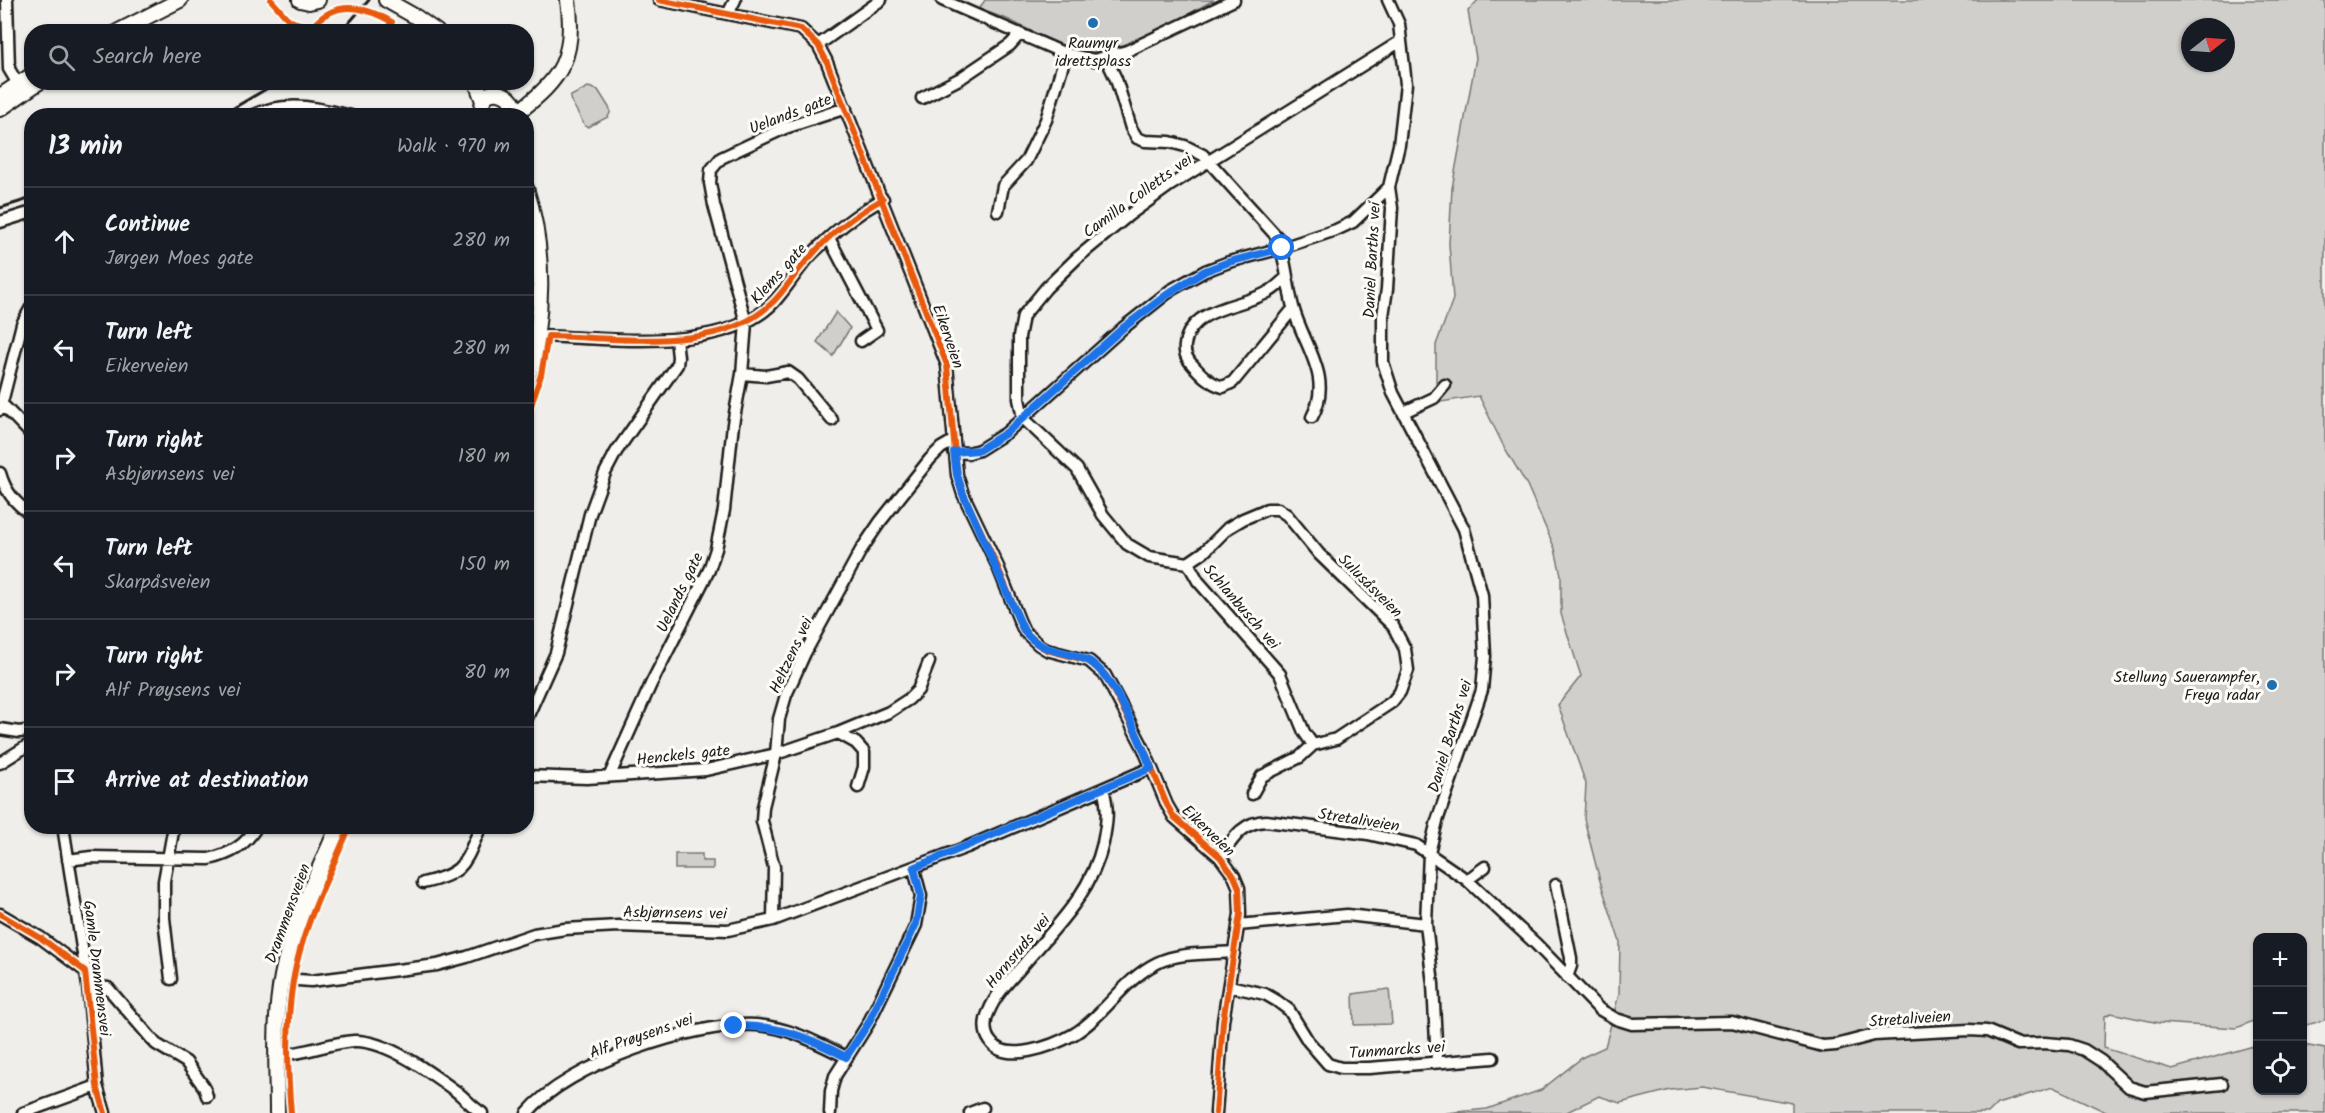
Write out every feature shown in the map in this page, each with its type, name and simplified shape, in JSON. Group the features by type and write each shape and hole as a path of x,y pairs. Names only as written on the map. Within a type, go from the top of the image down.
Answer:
{"main road":[{"path":"133,24 180,0"},
{"path":"300,0 309,3 318,0"},
{"path":"386,0 425,24"},
{"path":"481,108 490,93 508,101 534,101 558,76 566,57 570,30 568,0"},
{"path":"0,96 24,80"},
{"path":"0,109 27,90"},
{"path":"477,90 480,108"},
{"path":"534,216 539,255 539,297 534,321"},
{"name":"Drammensveien","path":"277,1113 277,1016 282,977 293,936 335,834"},
{"name":"Drammensveien","path":"277,1085 283,1113"}],"street":[{"path":"7,0 9,69 18,84"},
{"name":"Eikerveien","path":"659,0 801,29 818,45 883,199 947,365 957,475 963,494 1024,631 1039,645 1089,661 1105,675 1121,702 1174,817 1220,857 1234,876 1239,888 1240,901 1222,1030 1216,1113"},
{"path":"713,11 718,0"},
{"path":"728,14 735,0"},
{"path":"818,45 881,0"},
{"path":"942,0 1082,59 1106,58 1137,47 1234,0"},
{"path":"954,447 979,450 1006,433 1123,328 1172,291 1205,271 1336,230 1353,222 1389,187 1400,145 1406,84 1399,24 1388,0"},
{"path":"922,98 962,78 1010,45 1020,34"},
{"name":"Camilla Colletts vei","path":"1023,418 1019,399 1020,326 1027,309 1077,258 1129,215 1169,186 1401,41"},
{"path":"998,211 1003,186 1026,161 1046,120 1066,54"},
{"path":"1106,58 1116,79 1131,128 1137,138 1145,141 1170,142 1203,155 1270,228 1282,248 1293,309 1310,349 1320,381 1321,395 1312,417"},
{"path":"284,108 296,105 321,108"},
{"name":"Uelands gate","path":"610,776 651,684 708,570 716,549 724,510 733,424 742,374 746,323 714,204 710,183 711,170 722,158 785,128 846,108"},
{"name":"Daniel Barths vei","path":"1389,187 1392,207 1387,290 1383,316 1383,362 1393,393 1464,529 1482,595 1485,656 1482,690 1437,821 1429,853 1426,924 1433,984 1437,1061"},
{"name":"Klems gate","path":"534,336 676,339 702,336 746,323 774,302 811,256 829,238 847,222 883,199"},
{"path":"0,222 24,214"},
{"name":"Klems gate","path":"829,238 877,330 861,341"},
{"path":"1287,277 1268,293 1212,312 1195,324 1186,338 1185,350 1188,359 1206,379 1223,387 1233,382 1293,309"},
{"path":"24,321 1,406 24,428"},
{"path":"534,702 556,653 590,514 605,473 616,452 677,365 676,339"},
{"path":"742,374 766,376 788,372 798,379 832,420"},
{"path":"1404,412 1434,398 1445,384"},
{"name":"Schlanbusch vei","path":"1023,418 1077,470 1103,515 1127,544 1149,557 1188,563 1198,581 1280,674 1313,745"},
{"name":"Heltzens vei","path":"772,921 774,867 762,821 763,807 776,754 779,719 786,695 849,571 880,522 941,448 954,447"},
{"path":"0,473 10,495 24,508"},
{"name":"Sulusåsveien","path":"1188,563 1204,552 1228,528 1267,509 1278,509 1287,515 1319,554 1393,626 1405,649 1408,670 1400,693 1377,713 1336,739 1313,745 1300,757 1262,776 1252,794"},
{"name":"Henckels gate","path":"534,776 587,778 706,770 776,754 838,733 889,712 918,690 928,662"},
{"path":"0,729 24,731"},
{"path":"838,733 856,743 864,753 864,767 858,787"},
{"path":"0,763 24,748"},
{"name":"Asbjørnsens vei","path":"282,977 311,981 437,964 467,957 534,934 565,929 618,926 728,930 772,921 914,868 1151,768"},
{"name":"Hornsruds vei","path":"1103,789 1108,805 1107,820 1095,869 1086,889 1066,915 996,996 987,1013 986,1024 987,1036 994,1048 1008,1053 1023,1051 1039,1048 1071,1036 1157,963 1181,956 1234,952"},
{"name":"Stretaliveien","path":"1220,857 1247,825 1266,821 1395,839 1416,845 1467,880 1536,944 1599,1009 1616,1019 1632,1024 1732,1022 1823,1046 1874,1035 1987,1031 2018,1044 2069,1045 2084,1050 2101,1061 2129,1087 2145,1092 2222,1084"},
{"name":"Gamle Drammensvei","path":"64,834 88,986 97,1086 105,1113"},
{"path":"171,979 164,918 164,881 172,834"},
{"path":"68,860 91,857 209,859 226,855 246,842 252,834"},
{"path":"423,883 445,877 463,867 477,834"},
{"path":"1467,880 1485,867"},
{"path":"830,1113 831,1091 836,1076 868,1024 916,924 921,896 914,868"},
{"path":"1556,885 1571,958 1567,977"},
{"path":"0,914 41,938 85,970"},
{"path":"1238,925 1347,915 1426,924"},
{"path":"88,986 108,988 156,1044 186,1062 204,1087 207,1096"},
{"name":"Tunmarcks vei","path":"1229,986 1265,994 1277,1001 1289,1010 1308,1041 1328,1064 1341,1068 1369,1068 1493,1058"},
{"name":"Alf Prøysens vei","path":"526,1113 548,1092 583,1071 667,1039 715,1027 756,1025 789,1031 846,1057"},
{"path":"276,1055 288,1055 354,1041 368,1042 386,1048 431,1073 477,1110"},
{"path":"23,1113 97,1086"},
{"path":"969,1113 982,1108"}],"shaded area":[{"name":"Raumyr idrettsplass","path":"985,0 1214,0 1133,42 1104,51 1092,52 1072,51 1007,19 979,9"},
{"path":"1478,0 2325,0 2325,1020 2307,1025 2307,933 2253,933 2253,1021 2237,1028 2159,1023 2111,1013 2105,1016 2104,1048 2172,1069 2253,1046 2253,1095 2307,1095 2307,1046 2325,1049 2325,1113 2108,1113 2053,1087 1997,1104 1988,1113 1792,1113 1792,1103 1702,1087 1670,1090 1620,1103 1599,1096 1565,1113 1446,1113 1487,1109 1541,1090 1583,1057 1605,1047 1619,994 1620,942 1600,881 1584,819 1586,784 1558,705 1581,676 1561,614 1561,575 1555,549 1527,485 1503,445 1479,396 1441,402 1436,388 1436,345 1453,299 1449,244 1452,188 1476,58 1468,11"},
{"path":"588,87 598,90 610,109 610,113 608,117 588,127 585,126 570,99 571,96"},
{"path":"836,312 850,328 833,356 817,342"},
{"path":"675,854 702,854 702,861 713,861 713,869 675,869"},
{"path":"1389,989 1392,1024 1354,1025 1353,994"}],"railway":[{"path":"348,24 369,0"},
{"path":"234,108 264,90"},
{"path":"0,208 24,200"}],"cycle path":[{"path":"271,0 288,19 300,24"},
{"path":"659,0 801,29 818,45 826,60 947,365 957,475 963,494 998,567 1024,631 1047,650 1089,661 1105,675 1143,747 1174,817 1220,857 1234,876 1239,888 1240,914 1223,1021 1216,1113"},
{"path":"315,24 330,12 349,8 381,16 392,22 391,24"},
{"path":"534,396 541,375 548,336 666,339 725,330 751,319 773,302 806,261 835,232 883,199"},
{"path":"291,1113 288,1047 293,981 309,921 346,834"},
{"path":"0,914 41,938 85,971 97,1086 105,1113"}],"place":[{"name":"Raumyr idrettsplass","path":"1093,23"},
{"name":"Stellung Sauerampfer, Freya radar","path":"2272,685"}],"route":[{"path":"734,1026 756,1025 789,1031 846,1057 868,1024 916,924 921,896 914,868 1151,768 1121,702 1105,675 1089,661 1047,650 1024,631 998,567 963,494 957,475 954,452 969,453 979,450 1006,433 1123,328 1172,291 1205,271 1282,248"}]}
